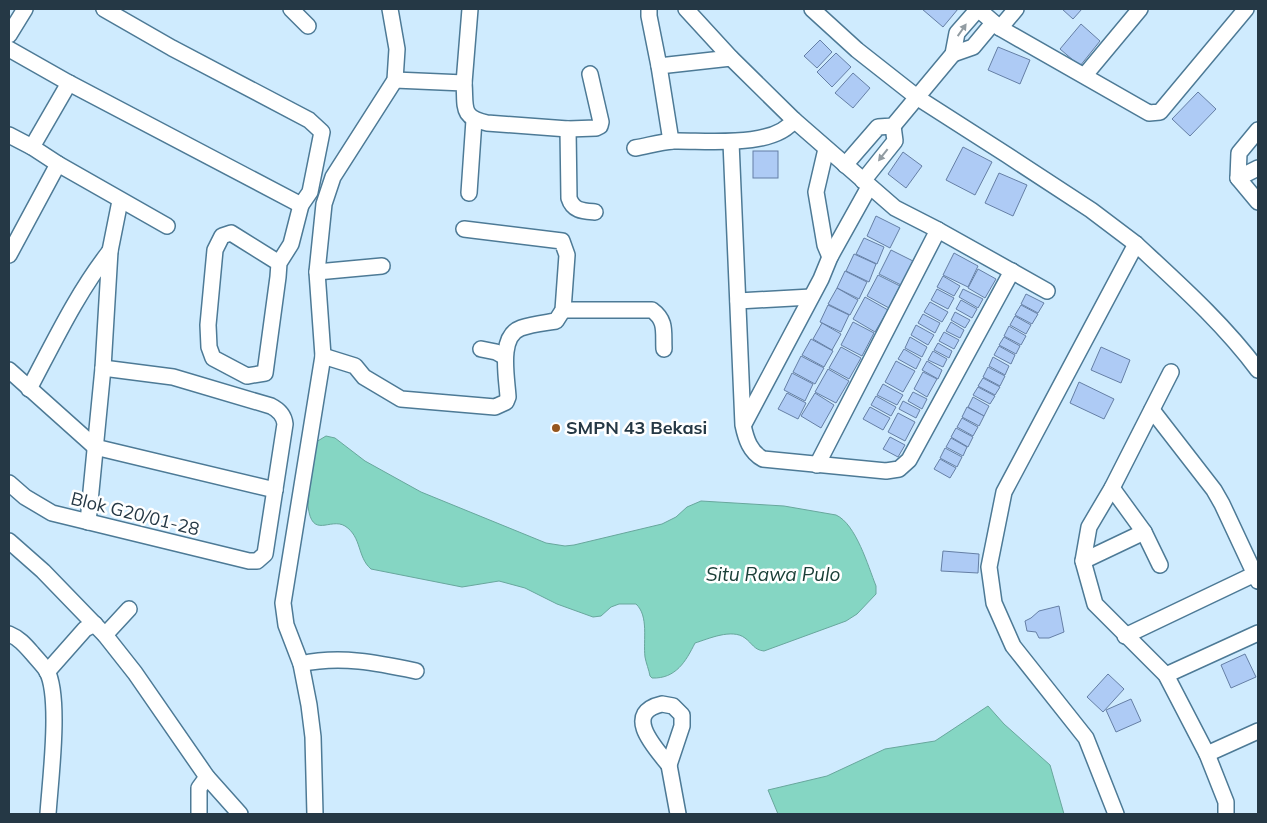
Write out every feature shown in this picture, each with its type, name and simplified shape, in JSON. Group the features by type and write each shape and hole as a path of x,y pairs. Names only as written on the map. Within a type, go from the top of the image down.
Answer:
{"street":[{"path":"9,35 24,9"},
{"path":"104,9 172,48 309,120 322,132 310,192 301,205 291,244 279,263 265,373 247,376 213,358 209,347 208,325 215,250 222,236 230,233 279,263"},
{"path":"292,9 308,26"},
{"path":"315,814 312,729 306,684 301,664 286,625 283,603 323,356 317,272 324,204 333,177 395,80 397,49 390,9"},
{"path":"470,9 464,83 466,112 470,118 487,123 568,129 596,128 600,126 601,122 590,74"},
{"path":"650,9 649,16 671,141"},
{"path":"686,9 731,58 794,120 826,150 896,208 1047,291"},
{"path":"812,9 857,50 918,98 1091,210 1136,244 1190,294 1244,351 1258,370"},
{"path":"845,165 878,127 893,126 918,98 954,54 958,33 978,9 997,26 1085,76 1149,112 1160,112 1246,9"},
{"path":"954,54 973,47 1016,9"},
{"path":"1085,76 1140,9"},
{"path":"9,49 69,83 301,205"},
{"path":"659,66 731,58"},
{"path":"395,80 464,83"},
{"path":"32,147 69,83"},
{"path":"469,193 474,120"},
{"path":"635,148 671,141 731,142 774,135 785,130 794,120"},
{"path":"743,425 811,297 866,184 894,141 893,126"},
{"path":"568,129 569,198 571,204 578,210 595,212"},
{"path":"1258,130 1239,153 1238,178 1258,202"},
{"path":"9,135 166,226"},
{"path":"731,142 743,425 746,437 753,451 763,459 890,471 899,469 910,460 1012,271"},
{"path":"826,150 816,192 825,245 830,257"},
{"path":"9,254 58,164"},
{"path":"1238,178 1258,168"},
{"path":"88,522 110,251 120,201"},
{"path":"323,356 355,366 364,377 401,399 495,407 506,402 508,397 505,357 508,339 519,328 556,321 563,310 566,255 562,241 464,229"},
{"path":"817,465 938,230"},
{"path":"1116,814 1086,738 1013,646 994,603 989,567 1004,492 1136,244"},
{"path":"29,389 68,315 110,251"},
{"path":"317,272 382,266"},
{"path":"738,301 811,297"},
{"path":"563,310 652,310 663,321 664,349"},
{"path":"481,349 496,352 505,357"},
{"path":"9,370 95,447 275,490 285,424 284,418 277,409 166,376 102,368"},
{"path":"1171,372 1112,488 1089,527 1083,561 1094,604 1166,675 1207,754 1226,802 1226,814"},
{"path":"1125,636 1257,578 1214,490 1152,410"},
{"name":"Blok G20/01-28","path":"9,483 44,510 249,561 260,559 267,551 275,490"},
{"path":"1112,488 1144,532 1160,565"},
{"path":"1083,561 1144,532"},
{"path":"9,541 43,572 100,630 135,674 207,777 240,814"},
{"path":"47,672 85,629 100,630 129,609"},
{"path":"1166,675 1258,633"},
{"path":"9,634 16,636 27,646 47,672 52,694 54,713 48,814"},
{"path":"301,664 318,660 346,659 416,671"},
{"path":"1207,754 1258,731"},
{"path":"669,765 678,814"},
{"path":"199,814 200,788 207,777"}],"water":[{"name":"Situ Rawa Pulo","path":"326,436 335,438 365,461 421,492 546,543 565,546 662,524 676,517 687,507 701,501 784,506 836,515 850,527 855,536 876,586 876,594 857,614 846,621 764,651 755,648 740,635 734,634 720,635 695,643 679,668 660,678 652,678 645,657 643,615 636,604 619,604 611,607 601,616 593,617 557,604 525,588 499,581 462,587 371,569 363,559 354,536 345,526 339,524 318,525 313,522 310,516 308,506 312,454 316,442"},
{"path":"988,706 1004,724 1050,765 1064,814 778,814 768,790 827,776 885,749 935,741"}],"building":[{"path":"922,9 958,9 943,27"},
{"path":"1062,9 1082,9 1073,19"},
{"path":"1081,24 1100,41 1080,66 1060,49"},
{"path":"820,40 832,52 817,68 804,56"},
{"path":"998,47 1030,60 1020,84 988,70"},
{"path":"836,53 851,67 832,87 817,72"},
{"path":"853,73 870,88 853,108 835,93"},
{"path":"1198,92 1216,109 1190,136 1172,119"},
{"path":"963,147 992,162 975,195 946,180"},
{"path":"753,151 778,151 778,178 753,178"},
{"path":"903,152 922,166 906,188 888,174"},
{"path":"999,173 1027,185 1013,216 985,203"},
{"path":"876,216 900,228 890,248 867,236"},
{"path":"864,238 884,247 877,264 856,254"},
{"path":"891,250 913,261 901,285 879,274"},
{"path":"954,253 978,266 968,287 943,275"},
{"path":"854,254 876,264 869,282 846,271"},
{"path":"978,269 996,279 985,298 968,288"},
{"path":"845,271 867,282 859,299 837,288"},
{"path":"878,275 900,286 889,308 867,296"},
{"path":"943,276 960,286 954,296 937,287"},
{"path":"837,288 858,300 850,315 828,304"},
{"path":"937,289 954,298 948,309 931,300"},
{"path":"963,289 983,299 978,308 959,297"},
{"path":"1026,294 1044,303 1038,313 1021,304"},
{"path":"865,297 888,310 875,332 853,319"},
{"path":"961,300 977,309 972,318 956,309"},
{"path":"930,302 948,312 942,322 924,312"},
{"path":"828,305 849,315 841,332 820,322"},
{"path":"1021,305 1038,314 1032,324 1015,315"},
{"path":"955,312 970,320 965,328 951,320"},
{"path":"923,314 940,323 935,333 918,323"},
{"path":"1015,316 1031,325 1026,334 1010,325"},
{"path":"853,322 874,333 862,356 841,345"},
{"path":"951,322 964,330 960,338 946,331"},
{"path":"822,323 841,334 832,350 813,339"},
{"path":"916,325 934,335 928,345 911,335"},
{"path":"1009,326 1026,336 1021,345 1004,336"},
{"path":"944,332 959,340 954,349 939,341"},
{"path":"910,337 927,347 922,357 905,348"},
{"path":"1004,337 1020,346 1016,354 999,345"},
{"path":"811,339 833,351 824,367 802,355"},
{"path":"938,343 952,351 949,358 934,350"},
{"path":"999,346 1015,355 1011,364 994,355"},
{"path":"841,347 861,358 849,379 829,368"},
{"path":"1101,347 1130,360 1121,383 1091,370"},
{"path":"904,349 921,359 916,369 898,359"},
{"path":"933,351 947,359 943,367 928,360"},
{"path":"801,356 824,368 815,384 793,372"},
{"path":"993,357 1009,366 1005,375 989,366"},
{"path":"896,361 915,371 903,392 885,382"},
{"path":"927,361 942,370 938,379 922,370"},
{"path":"988,367 1005,376 1000,386 983,377"},
{"path":"828,369 849,381 836,403 815,392"},
{"path":"923,372 937,379 927,397 914,389"},
{"path":"792,373 813,384 805,401 784,390"},
{"path":"983,378 1000,387 995,395 978,386"},
{"path":"1079,382 1114,399 1104,419 1070,403"},
{"path":"883,384 903,395 897,405 877,395"},
{"path":"978,387 995,396 990,404 973,395"},
{"path":"913,392 927,399 922,409 908,401"},
{"path":"787,393 806,403 798,419 778,409"},
{"path":"815,393 834,405 821,428 801,416"},
{"path":"876,396 896,407 891,416 871,405"},
{"path":"973,397 989,406 984,416 968,407"},
{"path":"903,401 920,410 916,418 899,409"},
{"path":"870,407 890,418 883,430 863,419"},
{"path":"967,407 984,416 979,426 962,417"},
{"path":"898,413 915,422 905,441 888,432"},
{"path":"962,418 978,427 973,436 957,427"},
{"path":"956,428 973,437 968,447 951,437"},
{"path":"890,437 905,445 898,457 883,449"},
{"path":"951,438 967,447 963,456 946,447"},
{"path":"945,448 962,457 957,467 940,458"},
{"path":"940,459 956,468 950,478 934,469"},
{"path":"943,551 979,554 978,573 941,571"},
{"path":"1059,606 1064,632 1049,638 1039,638 1036,632 1027,631 1025,621 1039,611"},
{"path":"1245,654 1256,677 1231,688 1221,665"},
{"path":"1108,674 1124,689 1103,712 1087,697"},
{"path":"1131,699 1141,721 1116,732 1106,710"}],"place":[{"name":"SMPN 43 Bekasi","path":"556,428"}]}
